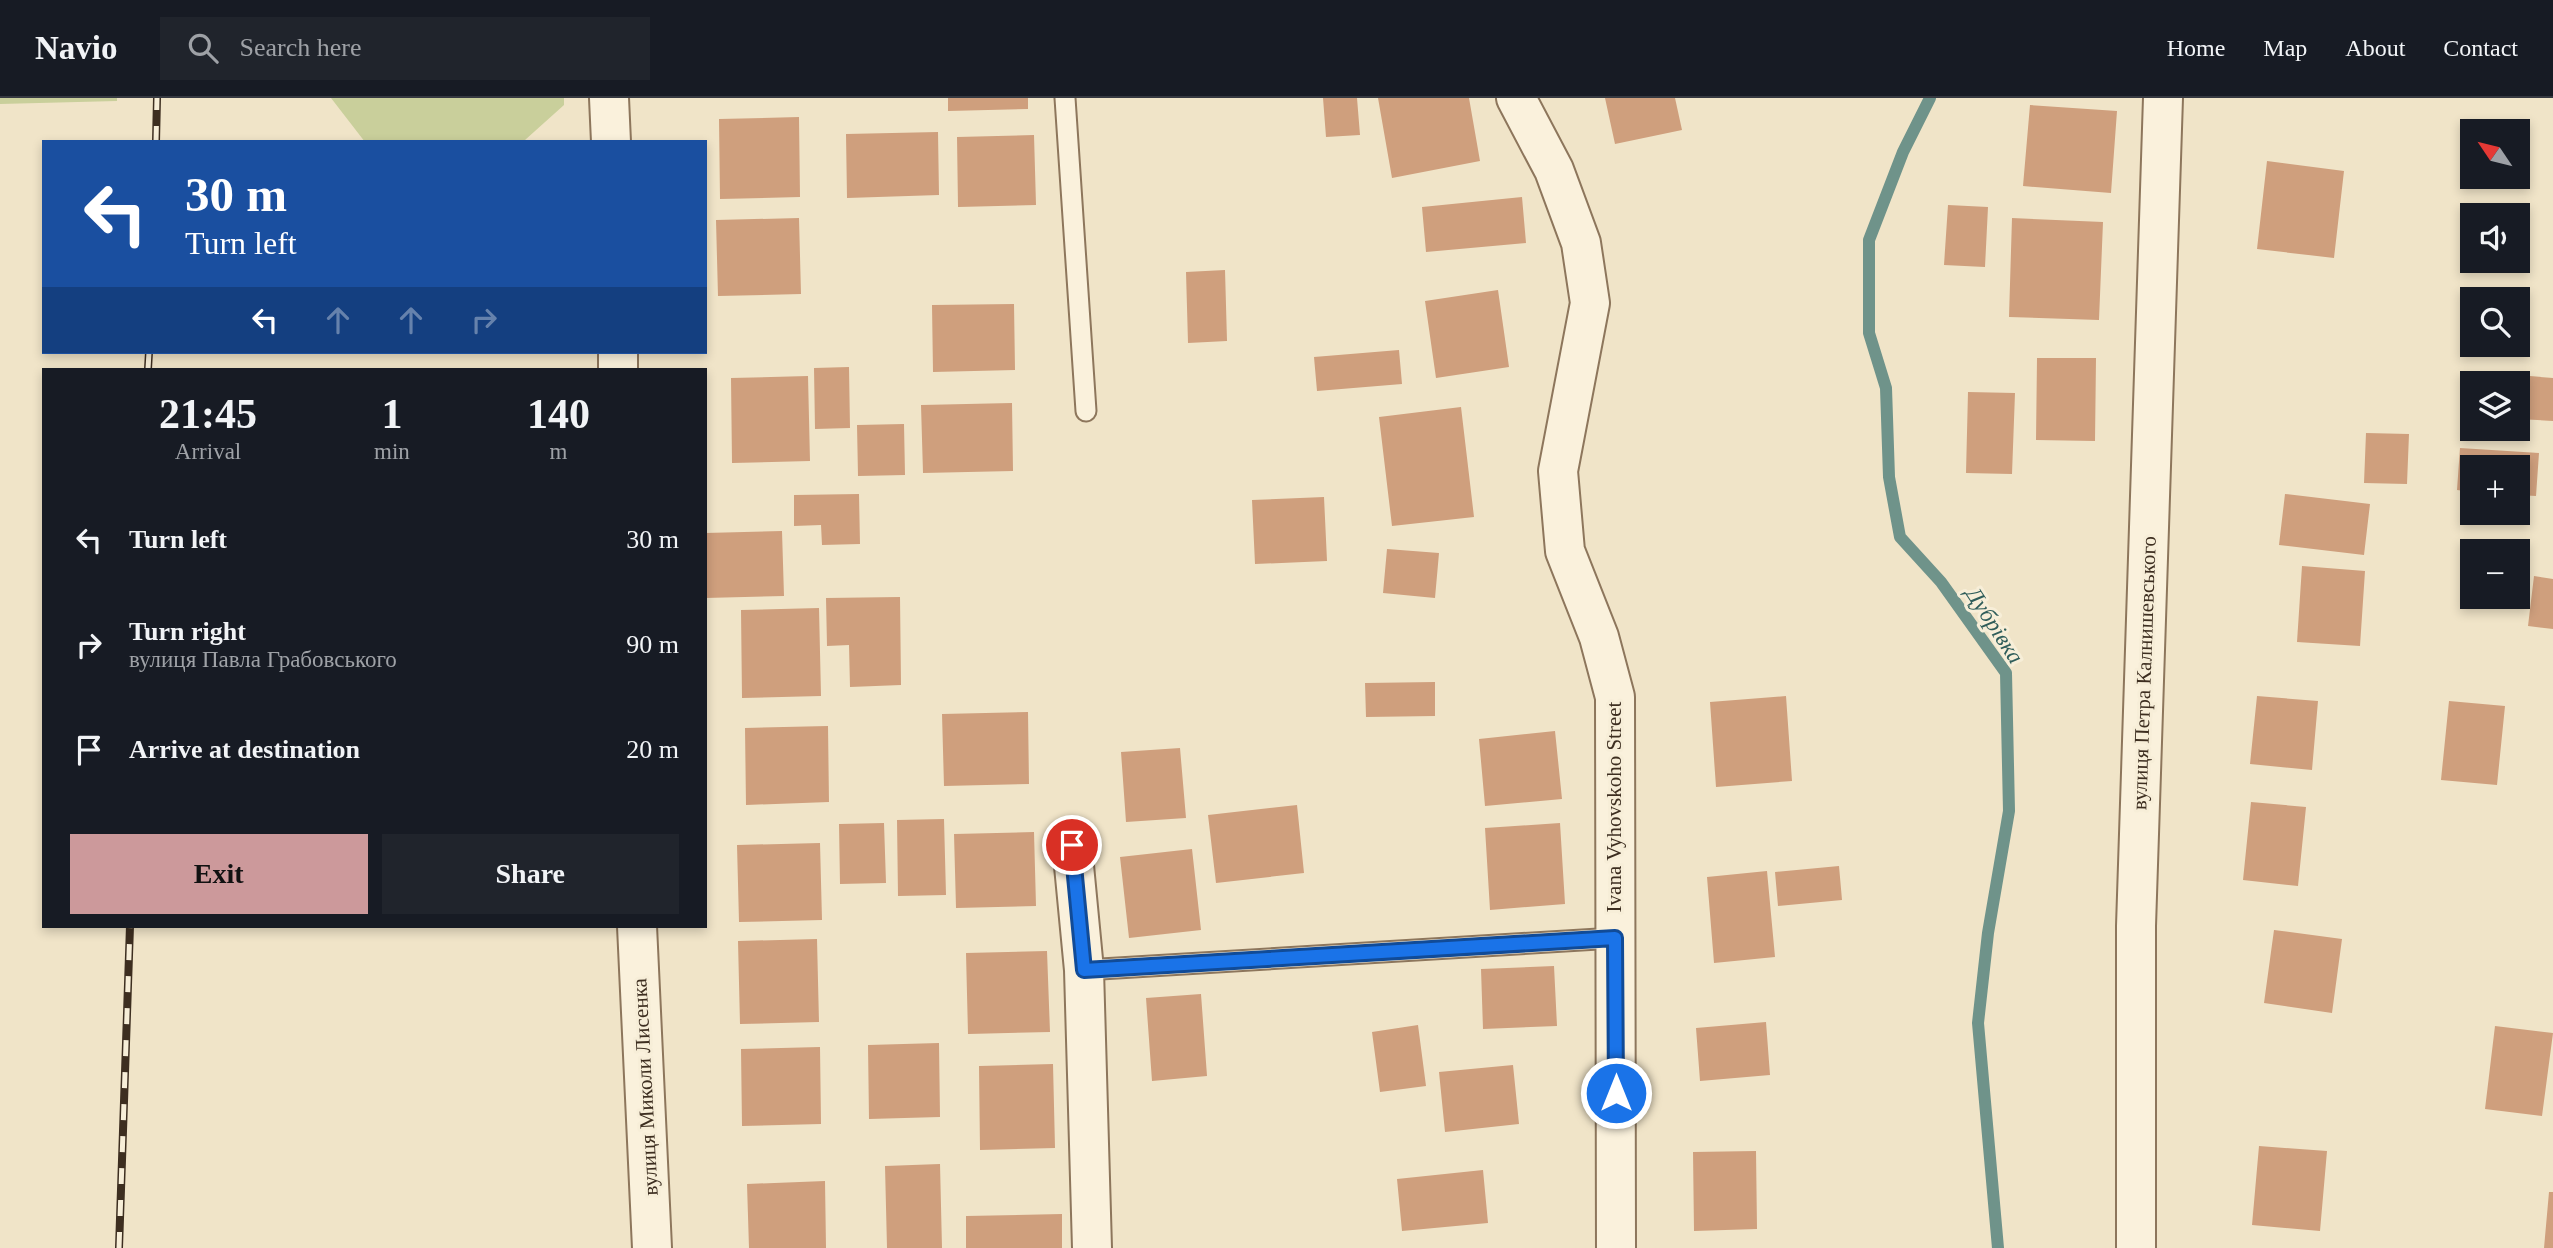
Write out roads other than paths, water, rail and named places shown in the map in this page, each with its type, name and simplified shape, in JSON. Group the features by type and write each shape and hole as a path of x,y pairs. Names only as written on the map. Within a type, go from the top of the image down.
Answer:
{"street":[{"path":"609,98 611,140"},
{"name":"Ivana Vyhovskoho Street","path":"1516,98 1554,170 1581,243 1590,303 1558,471 1565,551 1599,637 1615,697 1616,1248"},
{"name":"вулиця Петра Калнишевського","path":"2136,1248 2136,926 2163,98"},
{"path":"1072,845 1084,970 1092,1248"},
{"name":"вулиця Миколи Лисенка","path":"637,928 652,1248"}],"lane":[{"path":"1065,98 1086,411"},
{"path":"1084,970 1615,938"}],"waterway":[{"name":"Дубрівка","path":"1930,98 1903,152 1869,240 1869,333 1886,388 1889,477 1900,537 1941,582 2006,673 2009,811 1988,933 1978,1023 1998,1248"}],"railway":[{"path":"156,140 157,98"},
{"path":"148,368 149,354"},
{"path":"119,1248 130,928"}]}
